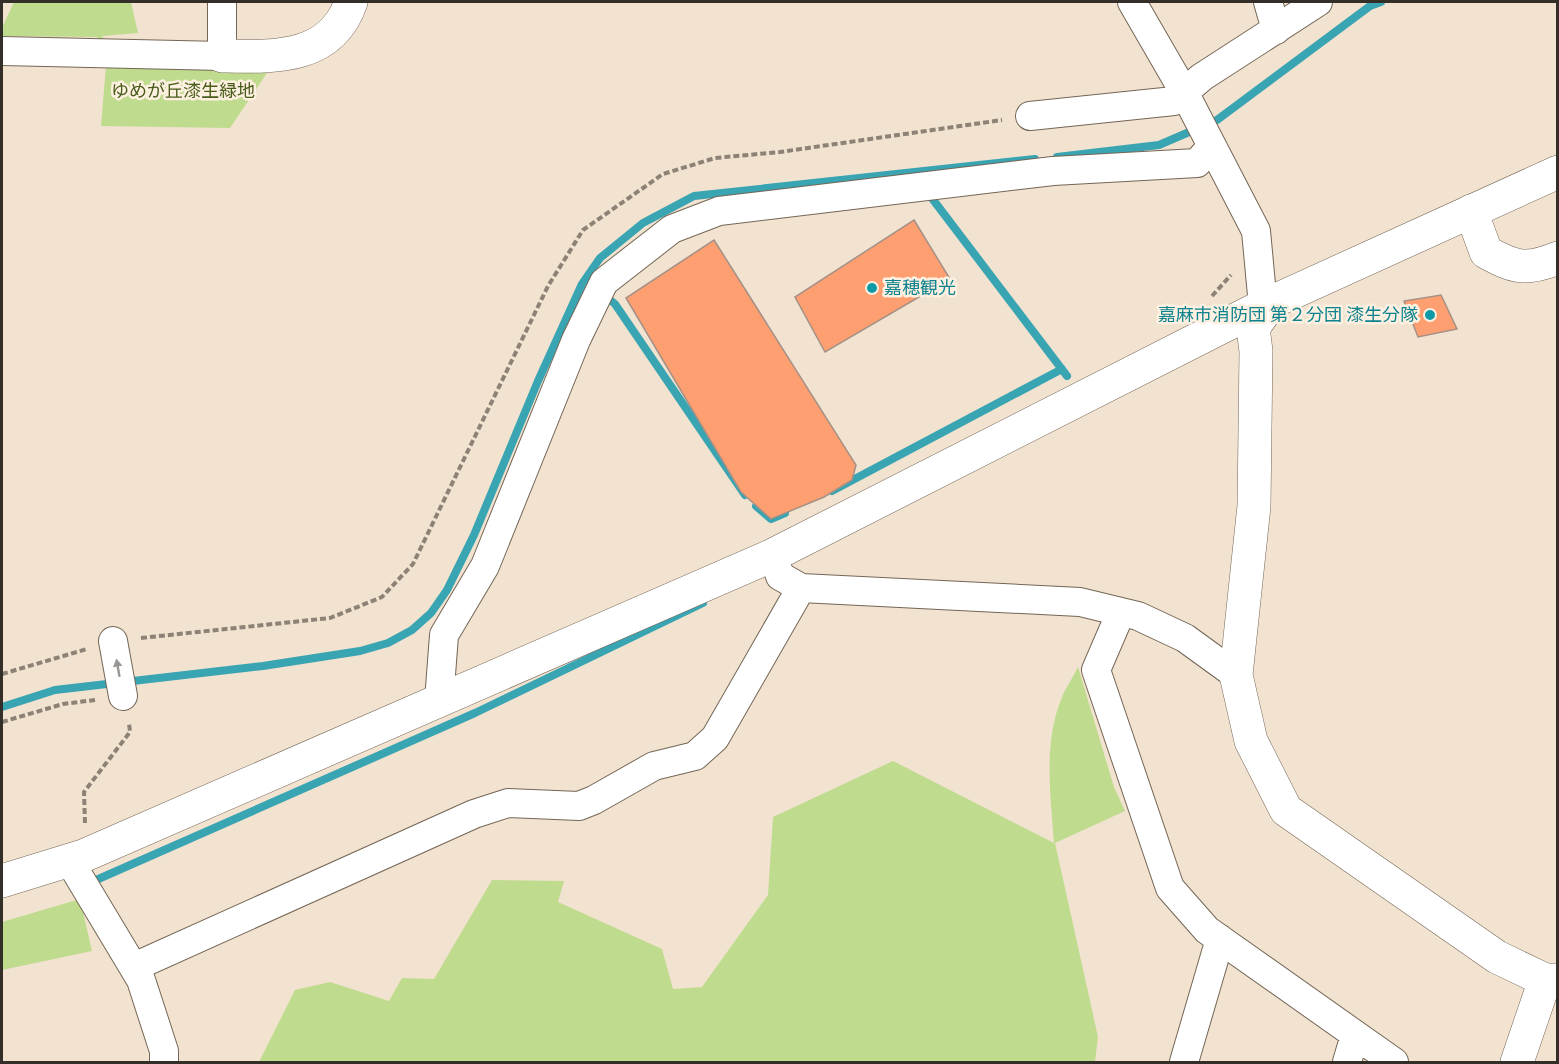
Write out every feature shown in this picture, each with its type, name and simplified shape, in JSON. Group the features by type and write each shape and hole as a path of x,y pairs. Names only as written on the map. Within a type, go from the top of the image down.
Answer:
{"street":[{"path":"222,2 222,56"},
{"path":"2,51 222,56 275,55 305,51 330,36 348,12 351,2"},
{"path":"1132,2 1184,92 1256,231 1263,314 1253,328 1256,351 1254,506 1236,675 1251,741 1286,810 1497,957 1551,980 1517,1062"},
{"path":"1268,2 1276,30"},
{"path":"1030,116 1174,101 1202,77 1318,2"},
{"path":"439,701 444,635 485,566 576,340 604,282 672,229 719,211 1053,171 1197,163 1211,147"},
{"path":"2,881 78,857 773,555 1263,306 1557,172"},
{"path":"1471,211 1486,252 1507,264 1535,268 1557,258"},
{"path":"773,555 780,576 801,588 1080,602 1138,616 1185,638 1236,675"},
{"path":"134,967 474,814 508,803 573,808 594,800 654,766 694,756 715,738 801,588"},
{"path":"1121,612 1096,669 1170,888 1207,930 1394,1062"},
{"path":"113,640 123,696"},
{"path":"78,857 141,980 164,1051 164,1062"},
{"path":"1184,1062 1220,939"},
{"path":"1347,1062 1355,1035"}],"path":[{"path":"1210,299 1235,270"},
{"path":"2,674 113,640"},
{"path":"2,722 63,704 123,696 130,732 84,792 78,857"}],"green space":[{"name":"ゆめが丘漆生緑地","path":"14,2 131,2 138,33 102,36 113,54 279,55 230,128 101,126 107,54 97,37 2,36 2,28"},
{"path":"1078,667 1114,787 1125,811 1055,843 1098,1037 1095,1062 259,1062 295,990 330,982 389,1001 402,978 434,979 492,880 564,881 558,902 662,949 673,989 702,987 768,895 773,817 893,761 1054,843 1050,789 1052,734 1055,717 1063,696"},
{"path":"80,899 92,951 2,970 2,922"}],"building":[{"name":"嘉穂観光","path":"914,220 950,279 825,352 795,297"},
{"path":"714,240 856,465 852,480 824,497 771,519 741,492 626,298"},
{"name":"嘉麻市消防団 第２分団 漆生分隊","path":"1441,295 1457,329 1418,337 1404,301"}],"waterway":[{"path":"1057,157 1159,145 1217,120 1370,6 1381,2"},
{"path":"2,707 55,690 263,666 360,651 388,643 412,630 431,613 447,590 474,535 538,381 582,284 600,258 643,223 694,196 1035,159"},
{"path":"928,193 1067,376"},
{"path":"604,295 615,304 745,495"},
{"path":"832,491 1062,369"},
{"path":"756,506 771,519 785,513"},
{"path":"87,884 475,713 703,603"}],"place":[{"name":"嘉穂観光","path":"872,288"},
{"name":"嘉麻市消防団 第２分団 漆生分隊","path":"1430,315"}]}
